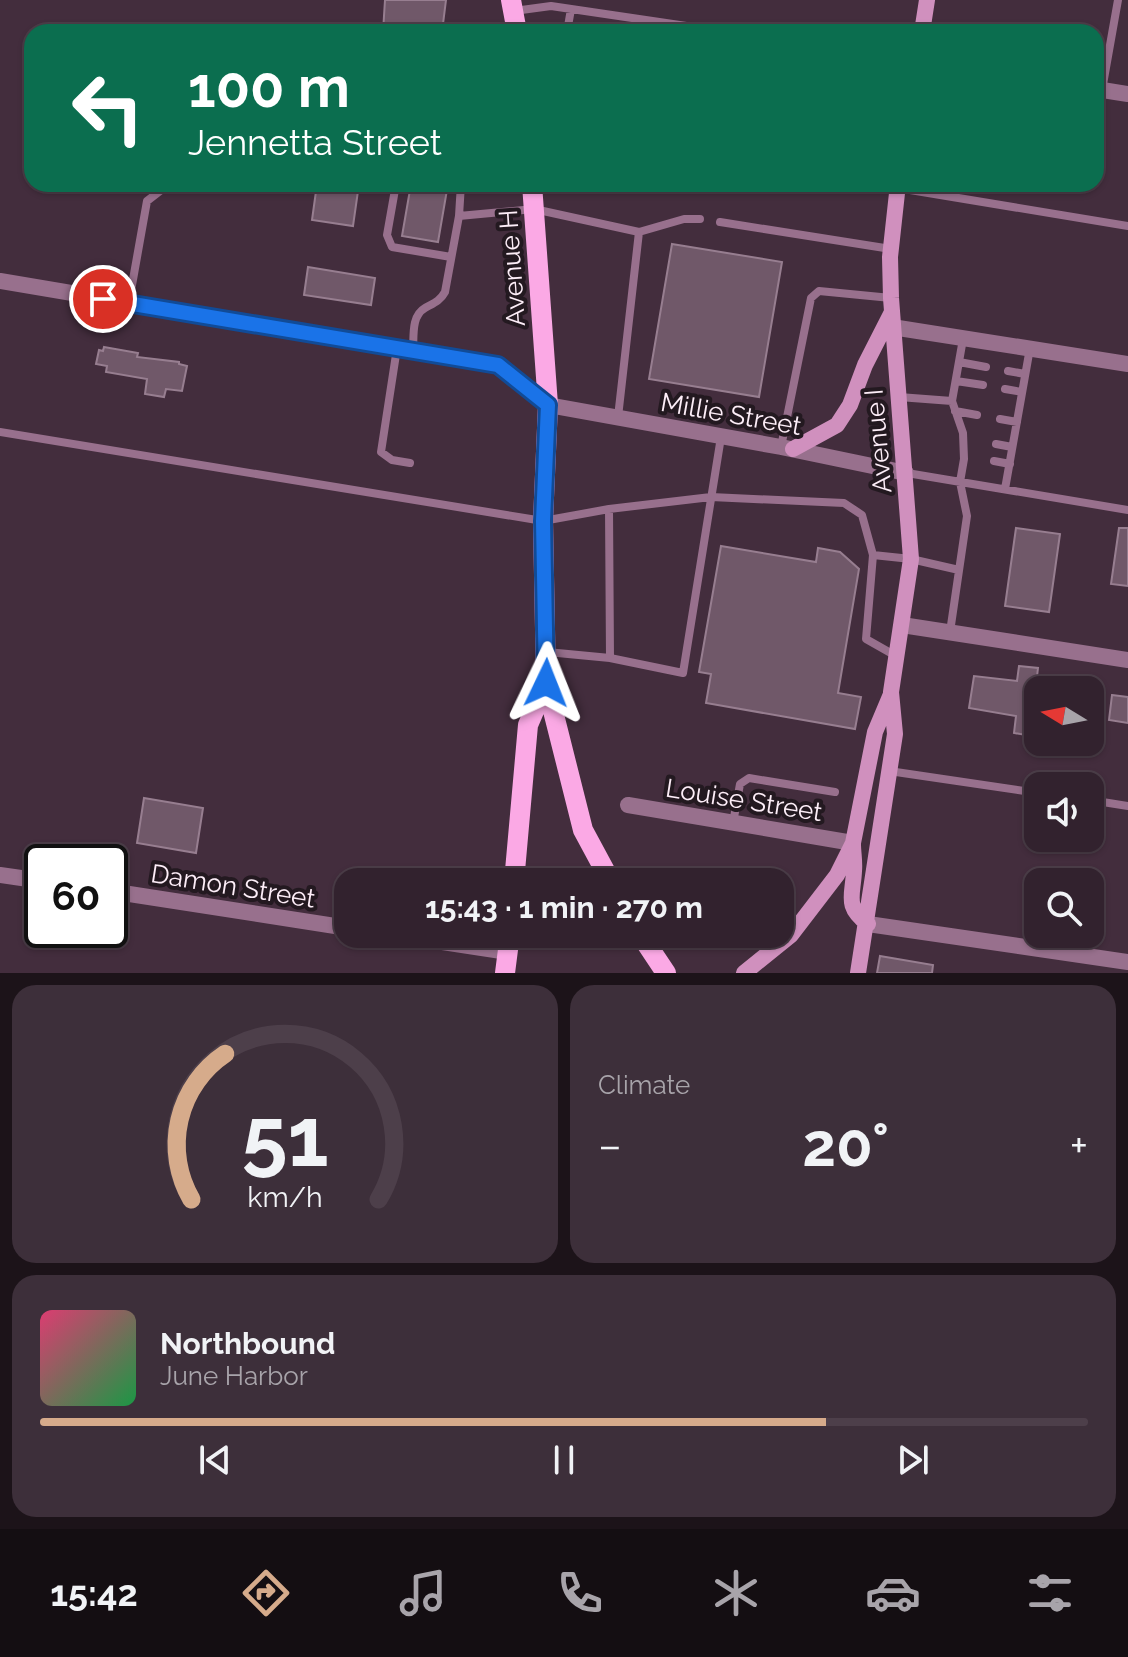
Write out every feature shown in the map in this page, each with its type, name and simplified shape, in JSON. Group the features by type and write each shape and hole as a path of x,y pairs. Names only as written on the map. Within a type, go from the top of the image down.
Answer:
{"main road":[{"path":"923,24 927,0"},
{"name":"Avenue H","path":"533,192 548,405 543,521 546,683 583,830 603,868"},
{"name":"Avenue I","path":"744,973 791,935 837,875 853,843 875,732 891,692 911,559 892,312 891,249 896,192"},
{"path":"787,448 837,425 850,405 865,365 892,312"},
{"name":"Avenue H","path":"515,868 528,725 546,683"},
{"name":"Avenue I","path":"858,973 895,734 891,692"},
{"path":"853,843 850,902 857,916 868,924"},
{"path":"505,973 508,948"},
{"path":"649,948 666,973"}],"street":[{"path":"1104,90 1128,94"},
{"path":"0,281 498,365 548,405"},
{"path":"892,312 963,338 1128,364"},
{"name":"Millie Street","path":"548,405 906,473"},
{"path":"902,625 1128,660"},
{"name":"Louise Street","path":"628,805 853,843"},
{"path":"0,875 24,878"},
{"name":"Damon Street","path":"128,894 334,926"},
{"path":"868,924 1128,962"}],"lane":[{"path":"1104,66 1118,0"},
{"path":"514,15 551,6 673,24"},
{"path":"568,24 571,9"},
{"path":"129,303 147,201 159,192"},
{"path":"395,192 387,235 392,247 451,257"},
{"path":"410,463 392,460 381,452 414,321 421,310 441,300 445,292 460,192"},
{"path":"932,192 1128,226"},
{"path":"459,216 534,209 639,232 684,219 700,219"},
{"path":"720,222 891,249"},
{"path":"618,418 639,232"},
{"path":"787,448 811,298 819,291 892,312"},
{"path":"950,633 967,516 960,482 967,457 952,401 963,338"},
{"path":"1005,489 1030,348"},
{"path":"959,362 986,367"},
{"path":"1008,371 1025,374"},
{"path":"956,381 983,385"},
{"path":"1005,389 1022,392"},
{"path":"899,397 952,401"},
{"path":"955,411 977,415"},
{"path":"1000,419 1017,422"},
{"path":"0,432 543,521 609,509 711,497 844,503 862,515 873,555 866,639 897,656"},
{"path":"547,652 610,658 683,673 721,437"},
{"path":"963,439 973,441"},
{"path":"996,444 1012,447"},
{"path":"994,461 1010,464"},
{"path":"906,473 1128,510"},
{"path":"609,509 610,658"},
{"path":"873,555 911,559 959,570"},
{"path":"889,771 1024,791"},
{"path":"733,823 740,784 749,778 835,792"},
{"path":"1104,802 1128,806"}],"building":[{"path":"385,0 446,0 443,24 384,24"},
{"path":"316,192 358,192 353,226 312,220"},
{"path":"410,192 447,192 438,242 402,236"},
{"path":"672,244 782,262 759,397 649,379"},
{"path":"308,267 375,278 371,305 304,295"},
{"path":"104,347 187,366 182,391 166,389 164,397 145,394 147,379 106,372 107,366 96,364 99,350 103,351"},
{"path":"1016,528 1060,534 1049,612 1005,606"},
{"path":"1119,528 1128,528 1128,586 1111,584"},
{"path":"721,546 816,562 818,548 840,552 859,569 838,693 861,697 855,729 706,703 711,674 699,672"},
{"path":"1019,666 1038,668 1037,676 1024,676 1024,735 1014,733 1016,716 969,708 974,676 1017,681"},
{"path":"1112,695 1128,697 1128,723 1109,720"},
{"path":"144,798 203,808 196,853 137,843"},
{"path":"880,956 933,965 932,973 877,973"}],"route":[{"path":"103,299 498,365 548,405 543,521 546,683"}]}
